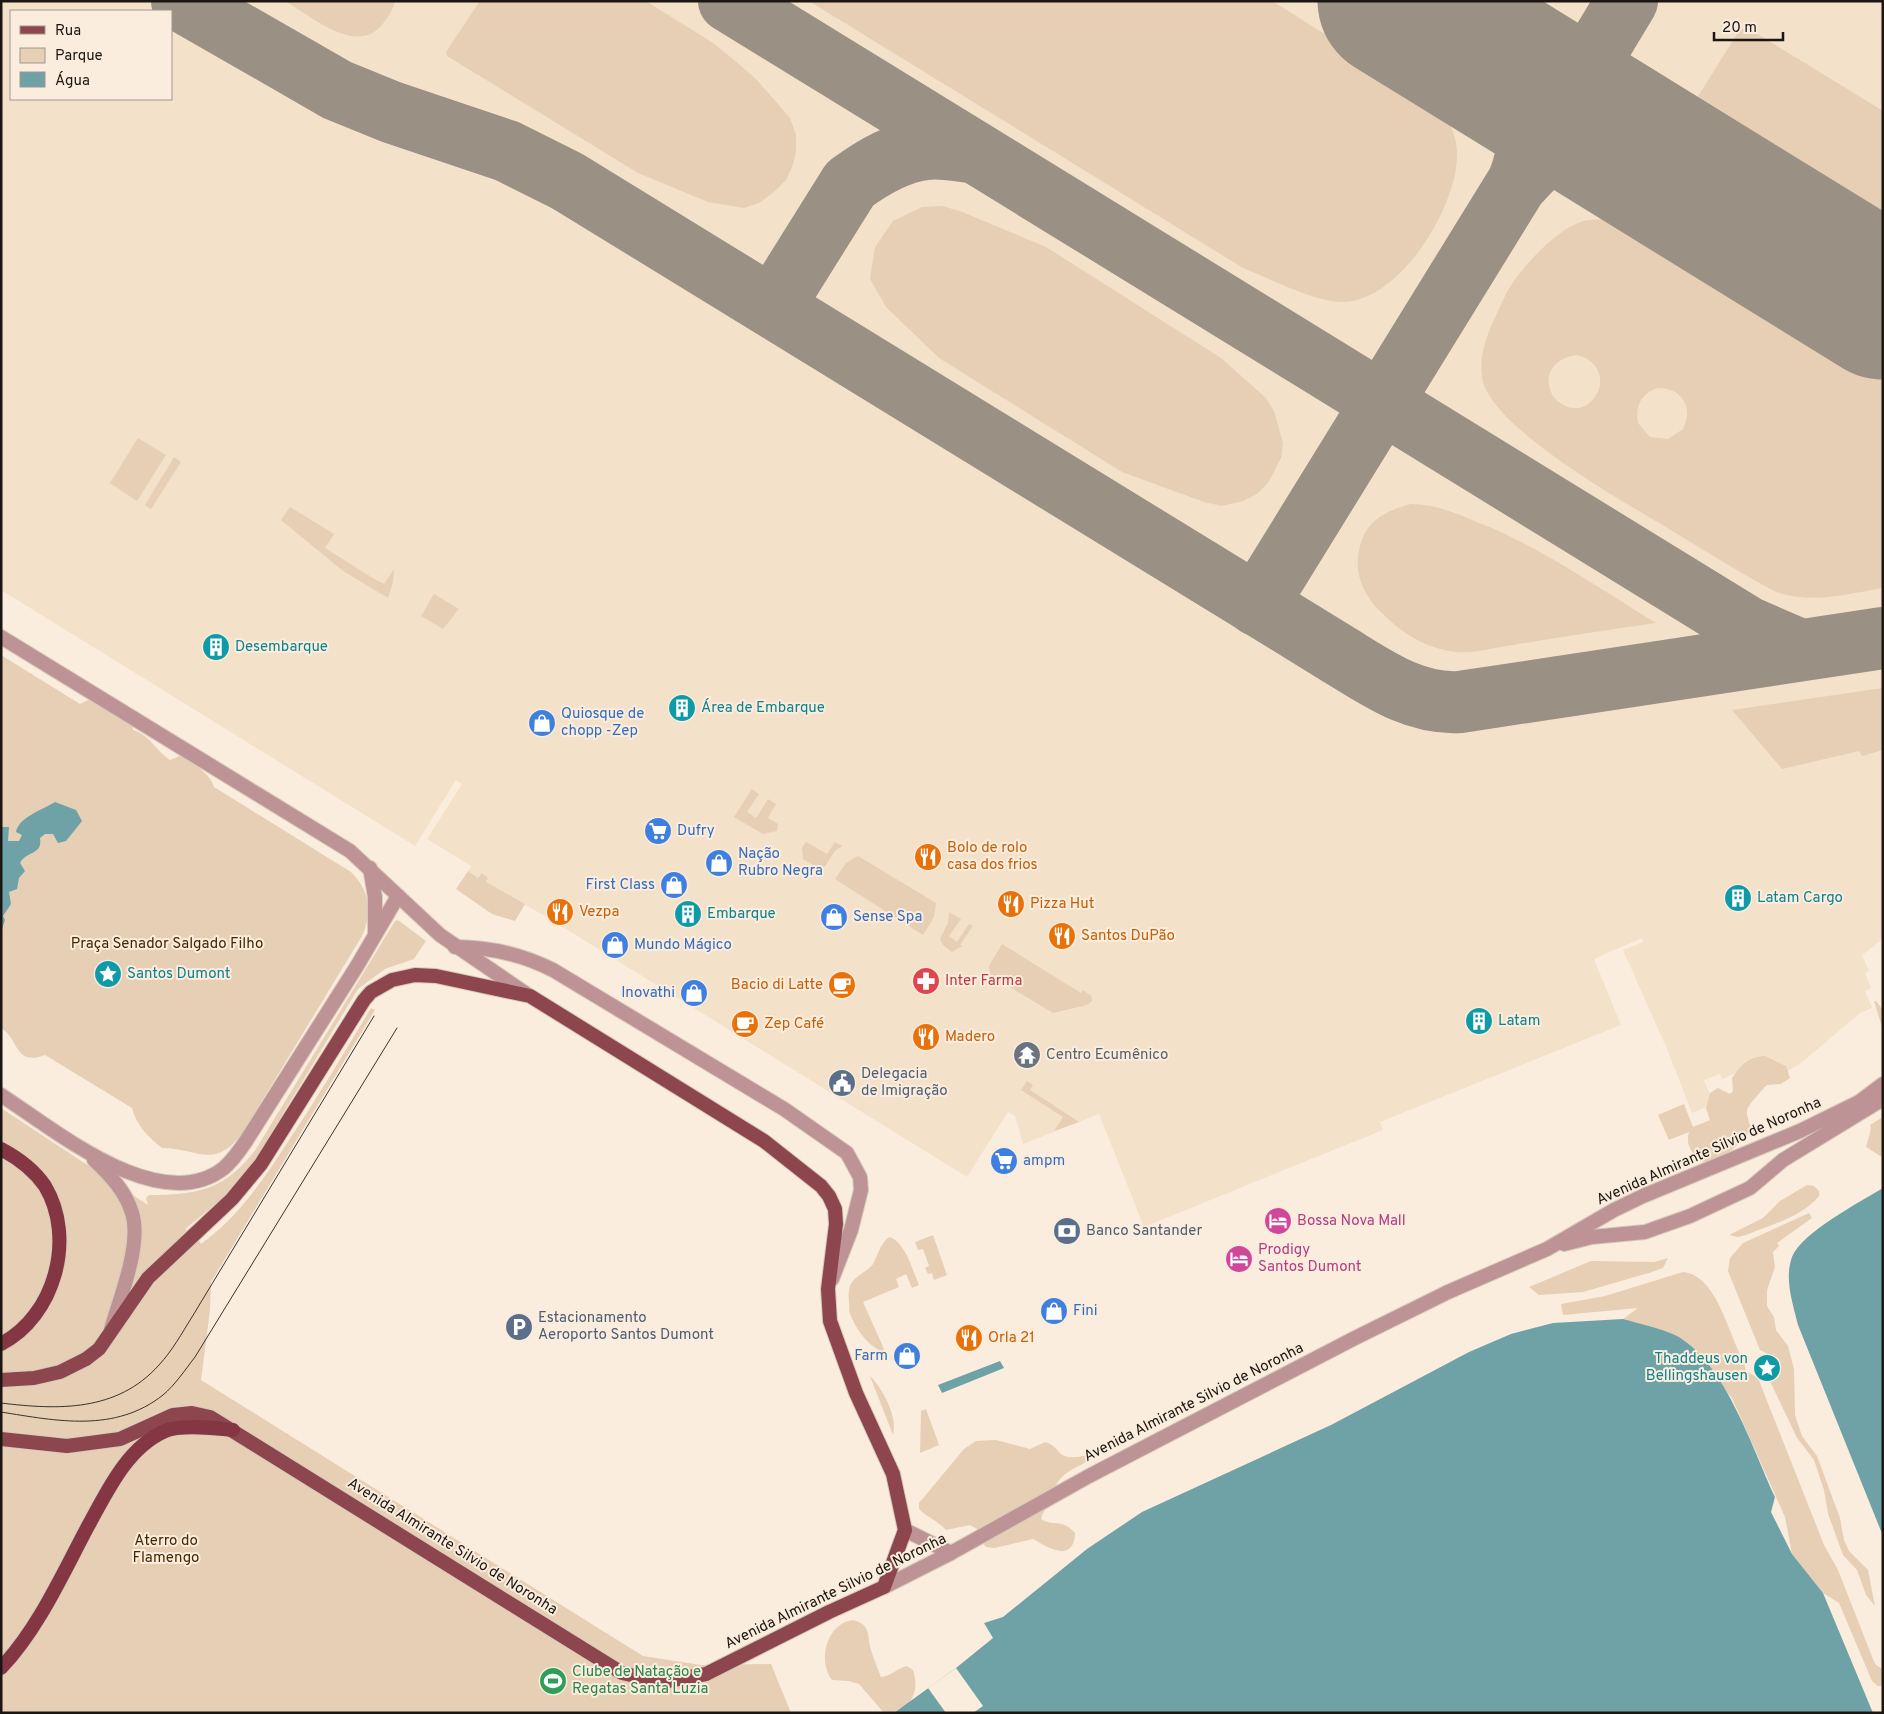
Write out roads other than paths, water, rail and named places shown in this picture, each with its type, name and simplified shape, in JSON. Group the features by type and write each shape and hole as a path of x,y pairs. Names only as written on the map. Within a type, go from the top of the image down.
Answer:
{"highway":[{"path":"1,1149 28,1167 45,1186 56,1211 60,1234 56,1271 48,1292 25,1327 1,1344"},
{"path":"1,1668 42,1610 108,1491 129,1460 147,1441 167,1430 210,1428 233,1430"}],"main road":[{"path":"1,1380 34,1378 66,1370 86,1359 109,1337 152,1273 232,1199 256,1170 357,1008 371,992 392,980 415,975 436,976 530,996 764,1141 821,1186 829,1196 836,1217 828,1289 830,1321 856,1393 893,1474 905,1530 884,1587"},
{"name":"Avenida Almirante Silvio de Noronha","path":"1,1439 67,1446 120,1439 173,1415 182,1413 210,1417 622,1672 662,1682 706,1674 829,1612 884,1587"}],"street":[{"path":"1,637 322,832 350,851 455,947 530,996"},
{"path":"370,868 375,897 375,936"},
{"path":"1,1095 85,1150 138,1177 164,1183 201,1179 224,1168 246,1141 375,936 398,896"},
{"path":"455,947 497,949 532,959 784,1109 847,1152 860,1177 860,1198 851,1230 828,1289"},
{"name":"Avenida Almirante Silvio de Noronha","path":"884,1587 951,1553 1089,1476 1360,1335 1448,1292 1547,1249 1614,1210 1643,1196 1720,1166 1851,1106 1875,1092 1883,1084"},
{"name":"Avenida Almirante Silvio de Noronha","path":"1547,1249 1592,1237 1645,1232 1690,1216 1750,1188 1784,1160 1883,1099"},
{"path":"85,1150 121,1190 134,1220 131,1257 109,1337"},
{"path":"905,1530 951,1553"}],"water":[{"path":"55,802 76,810 82,821 66,841 58,843 53,834 45,834 40,838 37,850 26,856 20,863 25,871 19,878 17,889 9,892 11,904 3,916 5,920 1,932 1,827 9,827 8,841 19,841 22,835 16,832 22,822 32,814"},
{"path":"1883,1188 1883,1536 1798,1325 1790,1291 1789,1274 1792,1257 1807,1238 1832,1219"},
{"path":"1623,1319 1657,1328 1677,1336 1694,1349 1710,1366 1723,1386 1747,1432 1775,1497 1771,1512 1792,1554 1823,1593 1873,1713 894,1713 956,1668 993,1638 984,1623 1003,1617 1087,1549 1142,1512 1331,1425 1469,1352 1511,1334 1553,1323"},
{"path":"1000,1361 1004,1368 942,1393 938,1385"}],"tram line":[{"path":"1,1403 44,1407 86,1404 106,1400 125,1392 159,1365 173,1348 374,1016"},
{"path":"1,1412 64,1421 105,1419 125,1415 145,1407 163,1395 195,1357 397,1028"}],"place":[{"name":"Desembarque","path":"216,647"},
{"name":"Área de Embarque","path":"682,708"},
{"name":"Quiosque de chopp -Zep","path":"542,723"},
{"name":"Dufry","path":"658,831"},
{"name":"Bolo de rolo casa dos frios","path":"928,857"},
{"name":"Nação Rubro Negra","path":"719,863"},
{"name":"First Class","path":"674,885"},
{"name":"Latam Cargo","path":"1738,898"},
{"name":"Pizza Hut","path":"1011,904"},
{"name":"Vezpa","path":"560,912"},
{"name":"Embarque","path":"688,914"},
{"name":"Sense Spa","path":"834,917"},
{"name":"Santos DuPão","path":"1062,936"},
{"name":"Mundo Mágico","path":"615,945"},
{"name":"Santos Dumont","path":"108,974"},
{"name":"Inter Farma","path":"926,981"},
{"name":"Bacio di Latte","path":"842,985"},
{"name":"Inovathi","path":"694,993"},
{"name":"Latam","path":"1479,1021"},
{"name":"Zep Café","path":"745,1024"},
{"name":"Madero","path":"926,1037"},
{"name":"Centro Ecumênico","path":"1027,1055"},
{"name":"Delegacia de Imigração","path":"842,1083"},
{"name":"ampm","path":"1004,1161"},
{"name":"Bossa Nova Mall","path":"1278,1221"},
{"name":"Banco Santander","path":"1067,1231"},
{"name":"Prodigy Santos Dumont","path":"1239,1259"},
{"name":"Fini","path":"1054,1311"},
{"name":"Estacionamento Aeroporto Santos Dumont","path":"519,1327"},
{"name":"Orla 21","path":"969,1338"},
{"name":"Farm","path":"907,1356"},
{"name":"Thaddeus von Bellingshausen","path":"1767,1368"},
{"name":"Clube de Natação e Regatas Santa Luzia","path":"553,1681"}],"park label":[{"name":"Praça Senador Salgado Filho","path":"167,944"},
{"name":"Aterro do Flamengo","path":"166,1550"}]}
